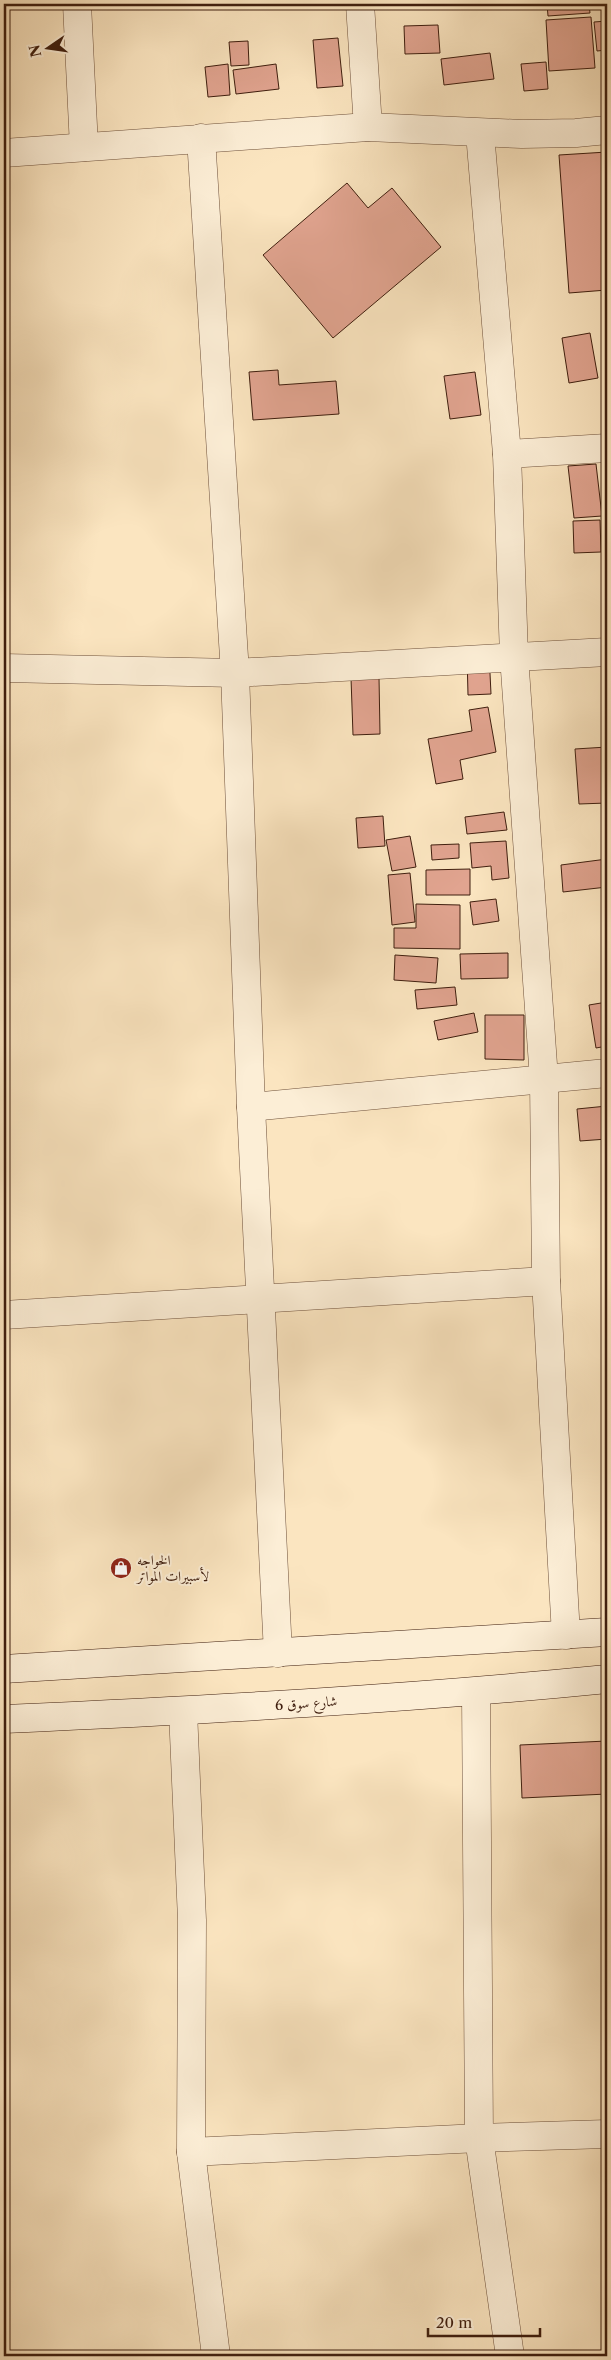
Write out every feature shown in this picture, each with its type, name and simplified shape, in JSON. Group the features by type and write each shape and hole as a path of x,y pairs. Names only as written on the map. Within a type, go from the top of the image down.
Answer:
{"street":[{"path":"77,4 84,147"},
{"path":"360,4 368,128"},
{"path":"4,153 200,138 368,128 480,133 576,133 607,130"},
{"path":"480,133 507,454 514,656 544,1078 546,1281 566,1635"},
{"path":"200,138 234,673 251,1107 278,1653"},
{"path":"507,454 607,448"},
{"path":"4,668 234,673 607,652"},
{"path":"251,1107 607,1072"},
{"path":"4,1315 546,1281"},
{"path":"4,1669 607,1632"},
{"name":"شارع سوق 6","path":"4,1719 183,1711 476,1692 607,1679"},
{"path":"476,1692 479,2138 510,2356"},
{"path":"183,1711 192,1920 191,2152 216,2356"},
{"path":"191,2152 479,2138 607,2134"}],"building":[{"path":"547,4 589,4 590,13 548,16"},
{"path":"591,17 595,68 549,71 546,20"},
{"path":"607,21 607,50 597,51 594,22"},
{"path":"438,25 440,53 405,54 404,26"},
{"path":"338,38 343,86 317,88 313,40"},
{"path":"248,41 249,65 231,66 229,42"},
{"path":"490,53 494,79 444,85 441,59"},
{"path":"546,62 548,89 524,91 521,64"},
{"path":"228,64 230,95 208,97 205,67"},
{"path":"276,64 279,89 236,94 233,70"},
{"path":"607,152 607,290 569,293 559,155"},
{"path":"347,183 368,208 392,188 441,247 333,338 263,255"},
{"path":"590,333 598,378 569,383 562,338"},
{"path":"278,370 279,385 336,381 339,414 253,420 249,372"},
{"path":"475,372 481,415 450,419 444,376"},
{"path":"596,464 602,516 574,518 568,466"},
{"path":"600,520 601,552 574,553 573,521"},
{"path":"489,653 491,694 468,695 467,654"},
{"path":"379,677 380,734 353,735 351,678"},
{"path":"488,707 496,752 460,760 463,779 436,784 428,739 472,731 469,710"},
{"path":"607,747 607,803 579,804 575,749"},
{"path":"504,812 507,830 467,834 465,817"},
{"path":"383,816 385,846 358,848 356,818"},
{"path":"410,836 416,867 392,871 386,840"},
{"path":"506,841 509,878 492,880 491,866 472,868 470,843"},
{"path":"459,844 459,858 432,860 431,845"},
{"path":"607,859 607,887 563,892 561,865"},
{"path":"470,869 470,895 426,895 426,870"},
{"path":"410,873 415,922 392,925 388,875"},
{"path":"496,899 499,921 473,925 470,902"},
{"path":"416,904 460,905 460,949 394,948 394,928 416,928"},
{"path":"508,953 508,978 461,979 460,954"},
{"path":"395,955 438,958 436,983 394,980"},
{"path":"455,987 457,1005 417,1009 415,990"},
{"path":"607,1002 607,1046 596,1048 589,1005"},
{"path":"474,1013 478,1032 438,1040 434,1021"},
{"path":"485,1015 524,1015 524,1060 485,1059"},
{"path":"607,1106 607,1139 580,1141 577,1109"},
{"path":"607,1229 607,1255 605,1255 603,1230"},
{"path":"607,1741 607,1794 522,1798 520,1745"}],"place":[{"name":"الخواجه لأسبيرات المواتر","path":"121,1568"}]}
